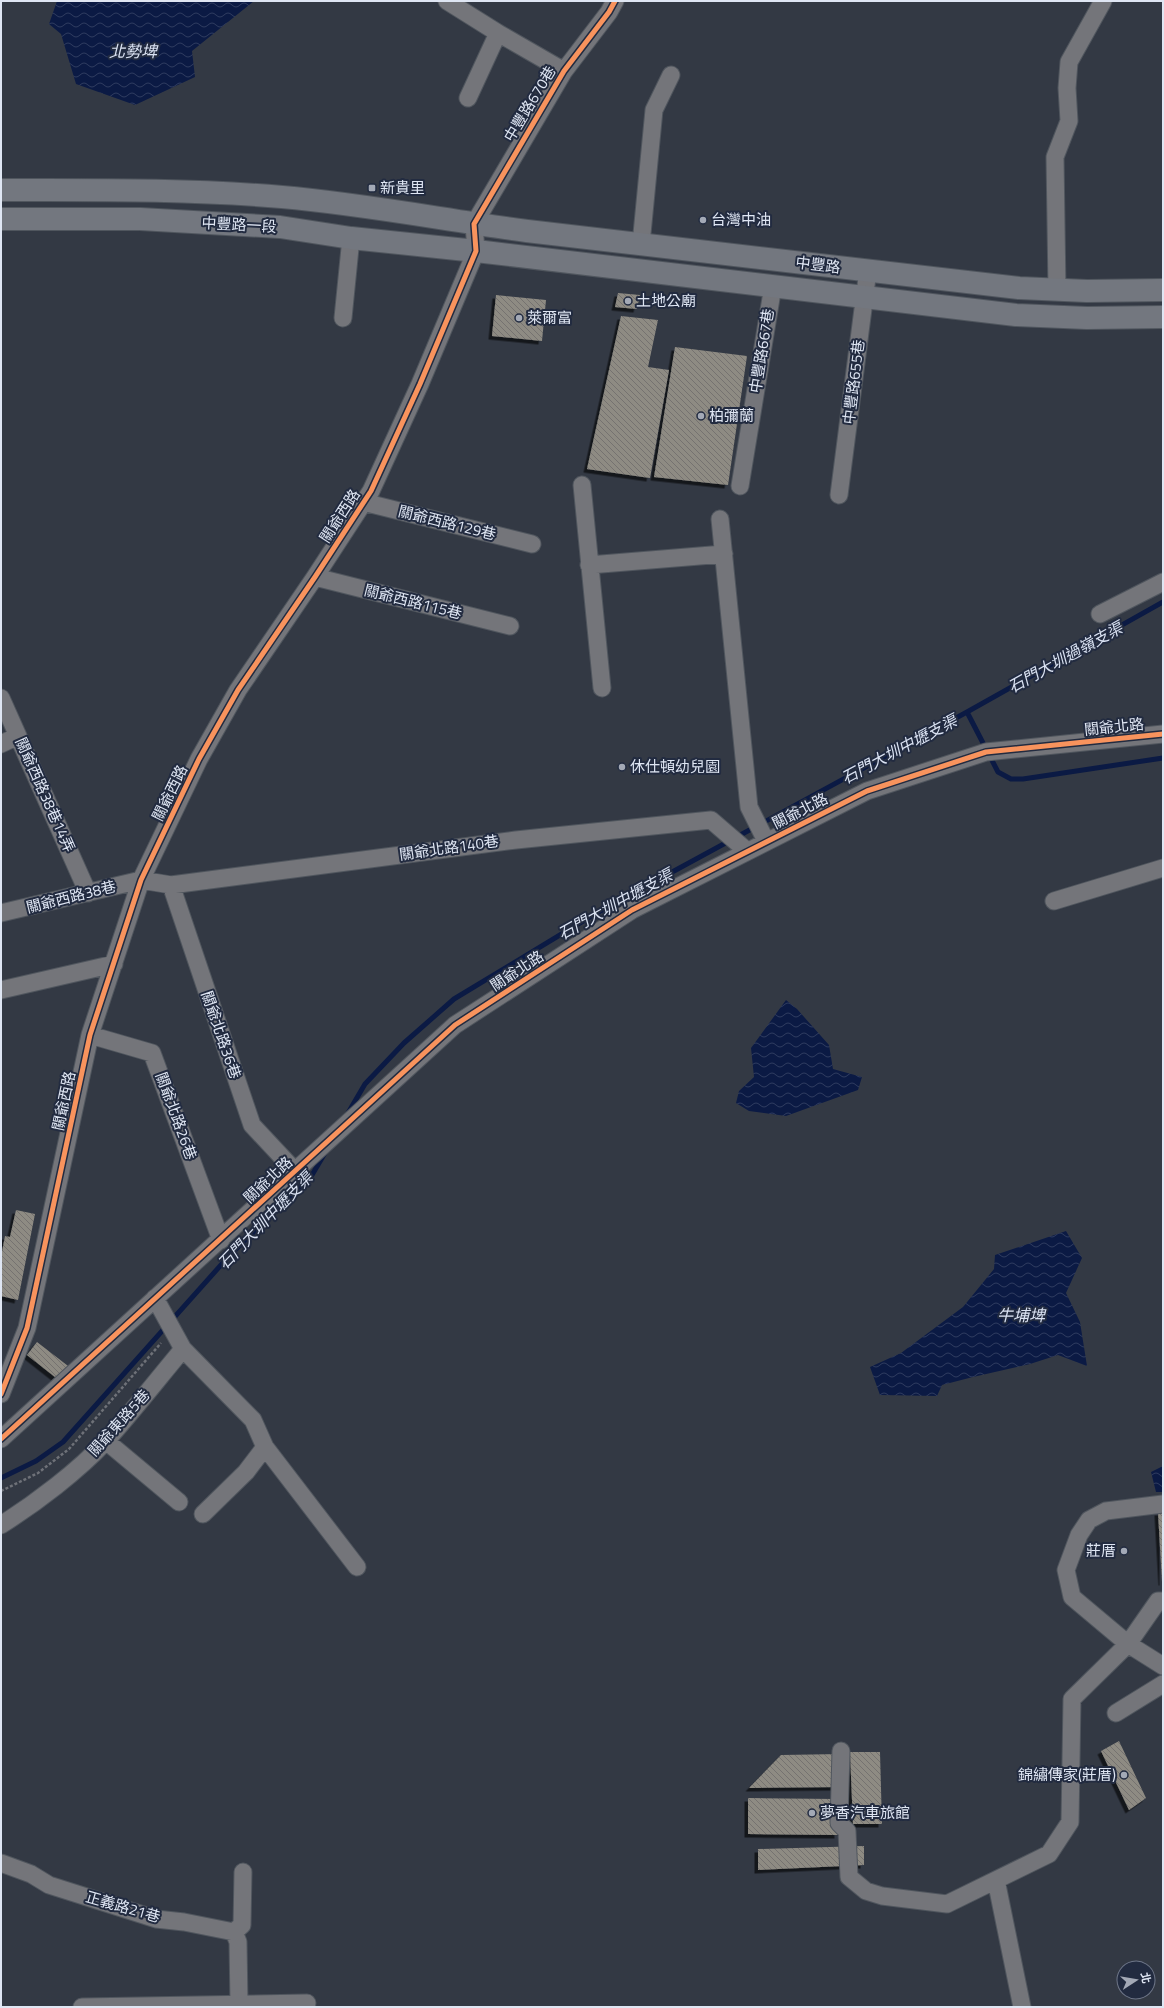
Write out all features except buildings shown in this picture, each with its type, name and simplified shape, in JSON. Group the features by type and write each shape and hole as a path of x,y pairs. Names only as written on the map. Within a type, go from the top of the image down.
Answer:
{"main road":[{"name":"中豐路一段","path":"1,190 141,190 282,197 428,216 474,224"},
{"name":"中豐路一段","path":"1,219 140,219 280,226 351,238 476,251"},
{"name":"中豐路","path":"474,224 1019,288 1057,290 1163,290"},
{"name":"中豐路","path":"476,251 1016,316 1087,318 1163,317"}],"street":[{"path":"447,1 498,33 564,71"},
{"name":"中豐路670巷","path":"474,224 564,71 609,12 615,1"},
{"path":"1057,290 1055,157 1069,121 1067,88 1069,62 1103,1"},
{"path":"468,98 498,33"},
{"path":"641,244 654,110 671,75"},
{"path":"474,224 476,251"},
{"path":"343,318 351,238"},
{"name":"關爺西路","path":"1,1394 27,1328 90,1035 141,880 200,759 238,690 315,577 371,490 420,384 476,251"},
{"name":"中豐路655巷","path":"839,495 868,270"},
{"name":"中豐路667巷","path":"740,486 773,286"},
{"path":"582,486 602,688"},
{"name":"關爺西路129巷","path":"363,502 532,544"},
{"path":"720,519 749,806 766,841"},
{"path":"589,565 724,554"},
{"name":"關爺西路115巷","path":"315,577 510,626"},
{"path":"1100,614 1163,582"},
{"name":"關爺西路38巷14弄","path":"1,698 88,893"},
{"name":"關爺北路","path":"1,1439 455,1026 632,910 867,791 986,752 1163,734"},
{"path":"1,744 18,736"},
{"name":"關爺北路140巷","path":"141,880 171,885 516,840 711,820 747,851"},
{"path":"1054,901 1163,868"},
{"name":"關爺西路38巷","path":"1,913 141,880"},
{"name":"關爺北路36巷","path":"171,885 252,1125 294,1171"},
{"path":"1,990 114,964"},
{"name":"關爺北路26巷","path":"90,1035 152,1052 221,1240"},
{"path":"155,1298 183,1349 253,1420 264,1447 357,1566"},
{"name":"關爺東路5巷","path":"1,1525 18,1514 84,1462 106,1441 183,1349"},
{"path":"106,1441 179,1502"},
{"path":"203,1514 246,1472 264,1447"},
{"path":"1163,1504 1106,1511 1089,1520 1078,1535 1066,1570 1072,1597 1128,1644 1163,1666"},
{"path":"841,1751 839,1823 847,1831 849,1877 866,1891 882,1896 947,1904 1049,1854 1070,1822 1072,1699 1128,1644 1158,1601 1163,1601"},
{"path":"1116,1713 1163,1684"},
{"name":"正義路21巷","path":"1,1863 31,1874 49,1885 156,1919 184,1922 234,1932"},
{"path":"239,2004 238,1942 234,1932 242,1925 242,1872"},
{"path":"996,1880 1022,2007"},
{"path":"82,2007 307,2003"}],"path":[{"path":"1,1491 38,1473 69,1449 162,1341"}],"water":[{"name":"北勢埤","path":"57,1 254,1 192,51 195,77 135,105 76,84 61,34 49,24"},
{"path":"786,1000 797,1009 829,1045 833,1069 862,1077 858,1090 786,1116 749,1111 736,1103 739,1091 754,1077 751,1048"},
{"name":"牛埔埤","path":"1066,1231 1082,1258 1066,1293 1080,1322 1087,1366 1058,1355 1030,1364 942,1385 937,1396 880,1395 870,1367 901,1353 963,1307 994,1269 995,1255"},
{"path":"1163,1466 1163,1492 1156,1492 1151,1472"}],"waterway":[{"name":"石門大圳中壢支渠","path":"348,1113 365,1084 404,1043 454,999 593,915 967,712 1163,602"},
{"name":"石門大圳中壢支渠","path":"967,712 998,772 1011,779 1023,779 1163,758"},
{"name":"石門大圳中壢支渠","path":"1,1478 36,1461 63,1442 229,1256 312,1175 325,1153"}],"cycle path":[{"path":"1,1394 27,1328 90,1035 141,880 199,759 238,690 315,577 371,491 420,384 476,251 474,224 564,71 609,12 615,1"},
{"path":"1,1439 455,1025 632,910 867,791 986,752 1163,734"}],"place":[{"name":"新貴里","path":"372,188"},
{"name":"台灣中油","path":"703,220"},
{"name":"土地公廟","path":"628,301"},
{"name":"萊爾富","path":"519,318"},
{"name":"柏彌蘭","path":"701,416"},
{"name":"休仕頓幼兒園","path":"622,767"},
{"name":"莊厝","path":"1124,1551"},
{"name":"錦繡傳家(莊厝)","path":"1124,1775"},
{"name":"夢香汽車旅館","path":"812,1813"}],"water label":[{"name":"石門大圳過嶺支渠","path":"1065,657"}]}
